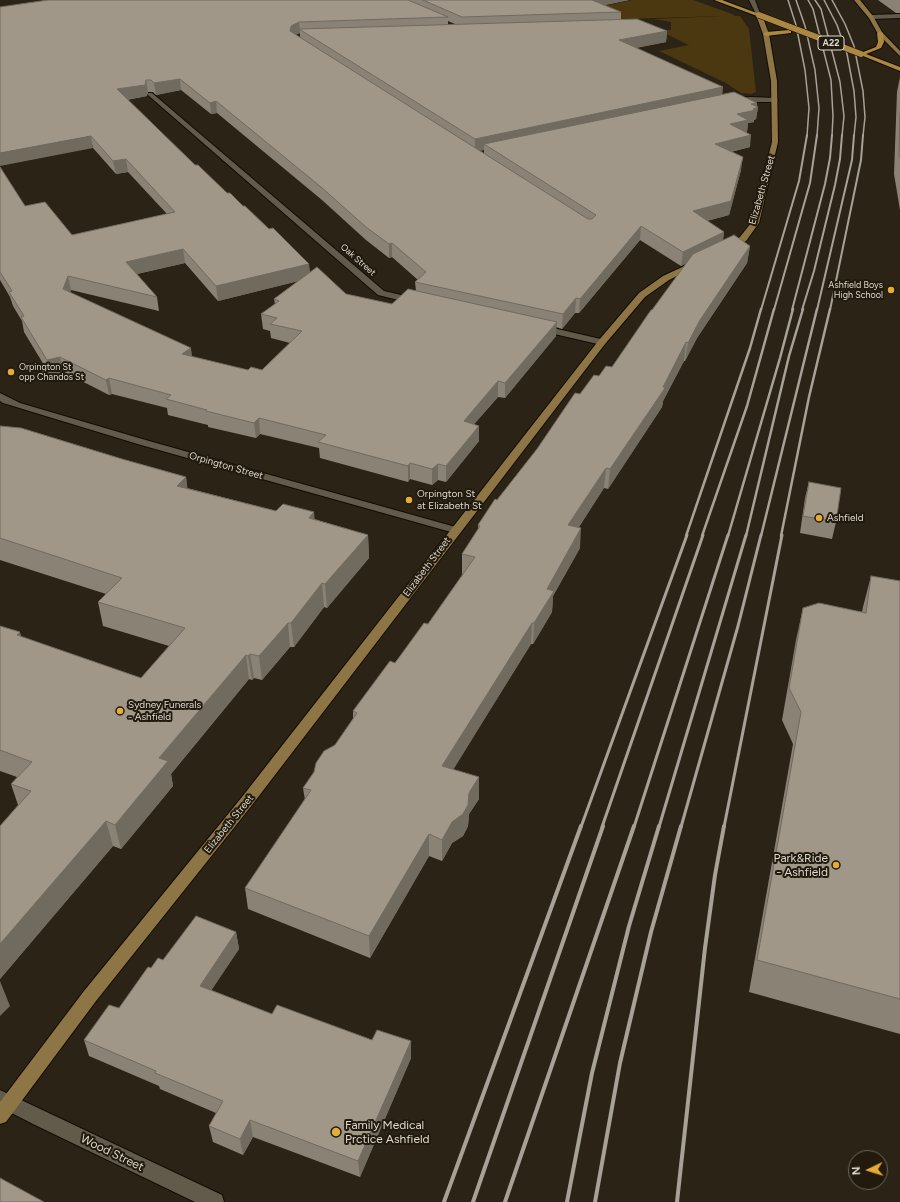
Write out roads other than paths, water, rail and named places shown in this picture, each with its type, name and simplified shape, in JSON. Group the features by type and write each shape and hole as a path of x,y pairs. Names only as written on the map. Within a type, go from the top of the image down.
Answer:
{"highway":[{"name":"A22","path":"717,0 900,69"},
{"path":"766,34 802,31"},
{"path":"861,54 878,48 881,42 880,33"}],"main road":[{"path":"857,0 871,17 880,33 900,54"},
{"name":"Elizabeth Street","path":"721,252 743,239 750,231 754,223 775,142 774,81 766,34 759,15"},
{"name":"Elizabeth Street","path":"4,1105 247,801 455,530 602,342 642,295 666,278 702,261"}],"street":[{"path":"752,0 759,15"},
{"path":"871,17 900,16"},
{"name":"Oak Street","path":"150,94 381,293 426,303"},
{"path":"727,101 742,99 775,100"},
{"path":"533,327 602,342"},
{"name":"Orpington Street","path":"0,396 6,401 17,405 138,441 455,530"},
{"name":"Wood Street","path":"4,1105 39,1118 215,1202"}],"railway":[{"path":"788,0 796,25 805,70 809,108 807,136"},
{"path":"796,0 805,26 815,70 819,108 817,136"},
{"path":"808,0 813,9 831,80 833,116 832,136"},
{"path":"815,0 821,9 840,82 844,116 842,136"},
{"path":"824,0 837,25 847,54 854,91 856,117 854,136"},
{"path":"832,0 845,24 854,46 863,91 865,117 863,136"},
{"path":"761,310 799,181 807,135"},
{"path":"774,310 810,183 817,135"},
{"path":"792,310 825,184 830,158 832,135"},
{"path":"802,310 814,271 835,185 840,159 842,135"},
{"path":"817,310 852,160 854,135"},
{"path":"830,310 861,160 863,135"},
{"path":"686,536 750,348 761,309"},
{"path":"702,536 747,406 774,309"},
{"path":"728,536 793,309"},
{"path":"746,536 789,356 803,309"},
{"path":"761,536 817,309"},
{"path":"781,536 809,397 830,309"},
{"path":"581,827 687,535"},
{"path":"602,827 703,535"},
{"path":"634,827 728,535"},
{"path":"659,827 746,535"},
{"path":"681,827 738,626 761,535"},
{"path":"724,827 782,535"},
{"path":"444,1202 581,826"},
{"path":"473,1202 603,826"},
{"path":"505,1202 634,826"},
{"path":"567,1202 592,1073 629,926 659,826"},
{"path":"595,1202 620,1063 651,932 681,826"},
{"path":"677,1202 705,948 715,875 724,826"}],"place":[{"name":"Ashfield Boys High School","path":"891,290"},
{"name":"Orpington St opp Chandos St","path":"11,372"},
{"name":"Orpington St at Elizabeth St","path":"409,500"},
{"name":"Ashfield","path":"819,518"},
{"name":"Sydney Funerals - Ashfield","path":"120,711"},
{"name":"Park&Ride - Ashfield","path":"836,865"},
{"name":"Family Medical Prctice Ashfield","path":"336,1132"}]}
